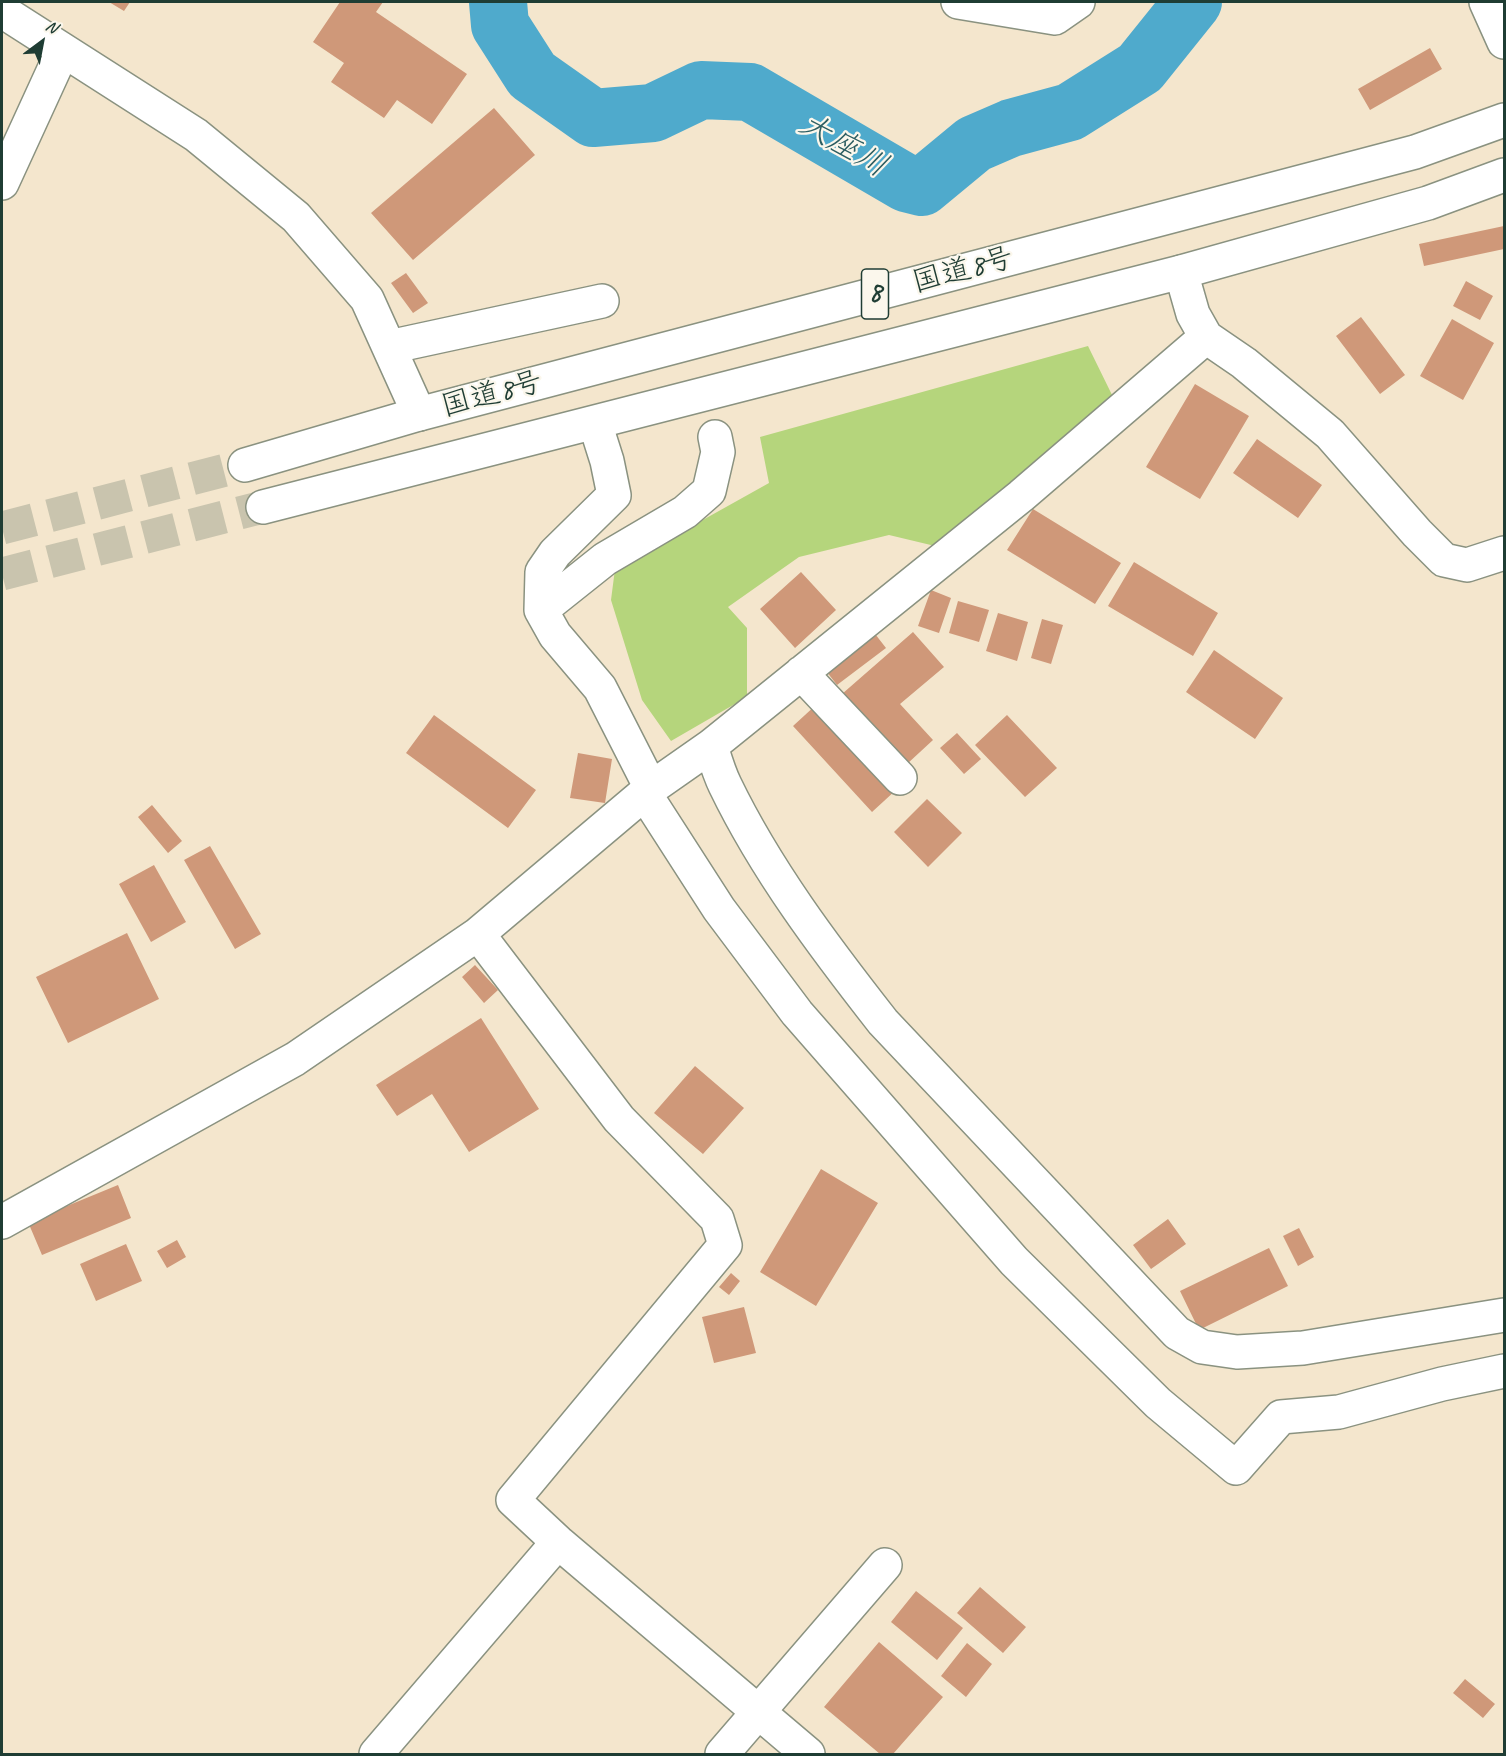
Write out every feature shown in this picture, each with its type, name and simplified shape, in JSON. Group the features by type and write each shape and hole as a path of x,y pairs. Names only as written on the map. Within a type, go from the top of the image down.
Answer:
{"main road":[{"path":"958,2 1055,18 1078,2"},
{"path":"1486,2 1504,42"},
{"path":"2,11 196,135 296,217 368,298 419,414"},
{"path":"2,183 63,50"},
{"name":"国道8号","path":"245,465 419,414 1415,152 1504,120"},
{"name":"国道8号","path":"263,507 1181,272 1428,203 1504,175"},
{"path":"1181,272 1193,314 1206,337 1244,363 1330,434 1417,533 1444,560 1467,565 1504,553"},
{"path":"389,347 602,301"},
{"path":"2,1222 295,1059 478,934 648,791 711,746 1021,496 1206,337"},
{"path":"595,423 607,461 614,495 555,553 542,572 541,610 555,635 600,688 648,791 719,909 797,1013 1014,1261 1150,1395 1236,1468 1281,1418 1339,1412 1442,1384 1504,1371"},
{"path":"541,610 605,559 685,512 709,491 718,452 715,437"},
{"path":"801,673 900,778"},
{"path":"711,746 724,784 770,865 846,975 877,1014 1177,1333 1202,1347 1248,1352 1303,1348 1504,1315"},
{"path":"478,934 619,1119 717,1219 725,1245 513,1500 558,1542 808,1755"},
{"path":"376,1755 558,1542"},
{"path":"722,1755 885,1565"}],"green space":[{"path":"1088,346 1114,399 935,546 889,535 799,557 728,607 747,628 747,697 671,741 642,700 611,600 615,569 769,483 760,437"}],"building":[{"path":"109,2 130,2 124,11"},
{"path":"340,2 383,2 376,12 467,74 432,124 397,100 384,118 331,82 344,63 313,42"},
{"path":"1430,48 1442,69 1370,110 1358,89"},
{"path":"494,108 535,155 413,260 371,213"},
{"path":"1504,226 1504,249 1424,266 1419,244"},
{"path":"406,273 428,303 413,313 391,283"},
{"path":"1466,281 1493,296 1480,320 1453,306"},
{"path":"1361,317 1405,375 1380,394 1336,336"},
{"path":"1452,319 1494,343 1463,400 1420,376"},
{"path":"1195,384 1249,416 1200,499 1146,467"},
{"path":"1257,439 1322,485 1298,518 1233,473"},
{"path":"1033,509 1121,563 1095,604 1007,550"},
{"path":"1134,562 1218,613 1193,656 1108,606"},
{"path":"801,572 836,610 795,648 760,609"},
{"path":"931,590 951,598 939,633 918,626"},
{"path":"958,601 989,610 979,642 949,633"},
{"path":"998,613 1028,622 1017,661 986,651"},
{"path":"1042,619 1063,625 1051,664 1031,658"},
{"path":"872,630 886,648 837,685 823,667"},
{"path":"913,632 944,667 900,704 933,740 907,764 842,694"},
{"path":"1214,650 1283,698 1255,739 1186,692"},
{"path":"817,704 896,790 872,812 793,726"},
{"path":"434,715 536,790 508,828 406,753"},
{"path":"1007,715 1057,768 1025,797 975,745"},
{"path":"957,733 981,759 964,774 940,748"},
{"path":"578,753 612,759 605,803 570,798"},
{"path":"927,799 962,833 928,867 894,832"},
{"path":"152,805 182,841 168,853 138,817"},
{"path":"210,846 261,934 235,949 184,860"},
{"path":"154,865 186,922 151,942 119,884"},
{"path":"127,933 159,999 68,1043 36,977"},
{"path":"475,965 498,990 484,1003 462,977"},
{"path":"481,1018 539,1109 469,1152 432,1094 397,1116 376,1085"},
{"path":"695,1066 744,1108 703,1154 654,1113"},
{"path":"821,1169 878,1203 816,1306 760,1272"},
{"path":"118,1185 131,1218 42,1255 28,1222"},
{"path":"1168,1219 1186,1244 1151,1269 1133,1245"},
{"path":"1299,1228 1314,1257 1298,1266 1283,1236"},
{"path":"177,1240 186,1257 167,1268 157,1251"},
{"path":"126,1244 142,1281 96,1301 80,1264"},
{"path":"1269,1248 1288,1286 1199,1330 1180,1291"},
{"path":"731,1273 740,1281 729,1295 719,1287"},
{"path":"744,1307 756,1353 714,1363 702,1317"},
{"path":"980,1587 1026,1627 1003,1653 957,1613"},
{"path":"916,1591 963,1628 937,1660 891,1622"},
{"path":"879,1642 943,1697 893,1754 880,1754 824,1707"},
{"path":"967,1643 992,1664 966,1697 941,1676"},
{"path":"1465,1679 1495,1704 1483,1718 1453,1693"}],"waterway":[{"name":"大座川","path":"498,2 500,25 532,75 593,118 653,113 701,90 750,92 906,183 922,187 974,144 1011,128 1070,112 1140,68 1193,2"}],"tunnel":[{"path":"2,528 245,465"},
{"path":"2,574 263,507"}]}
